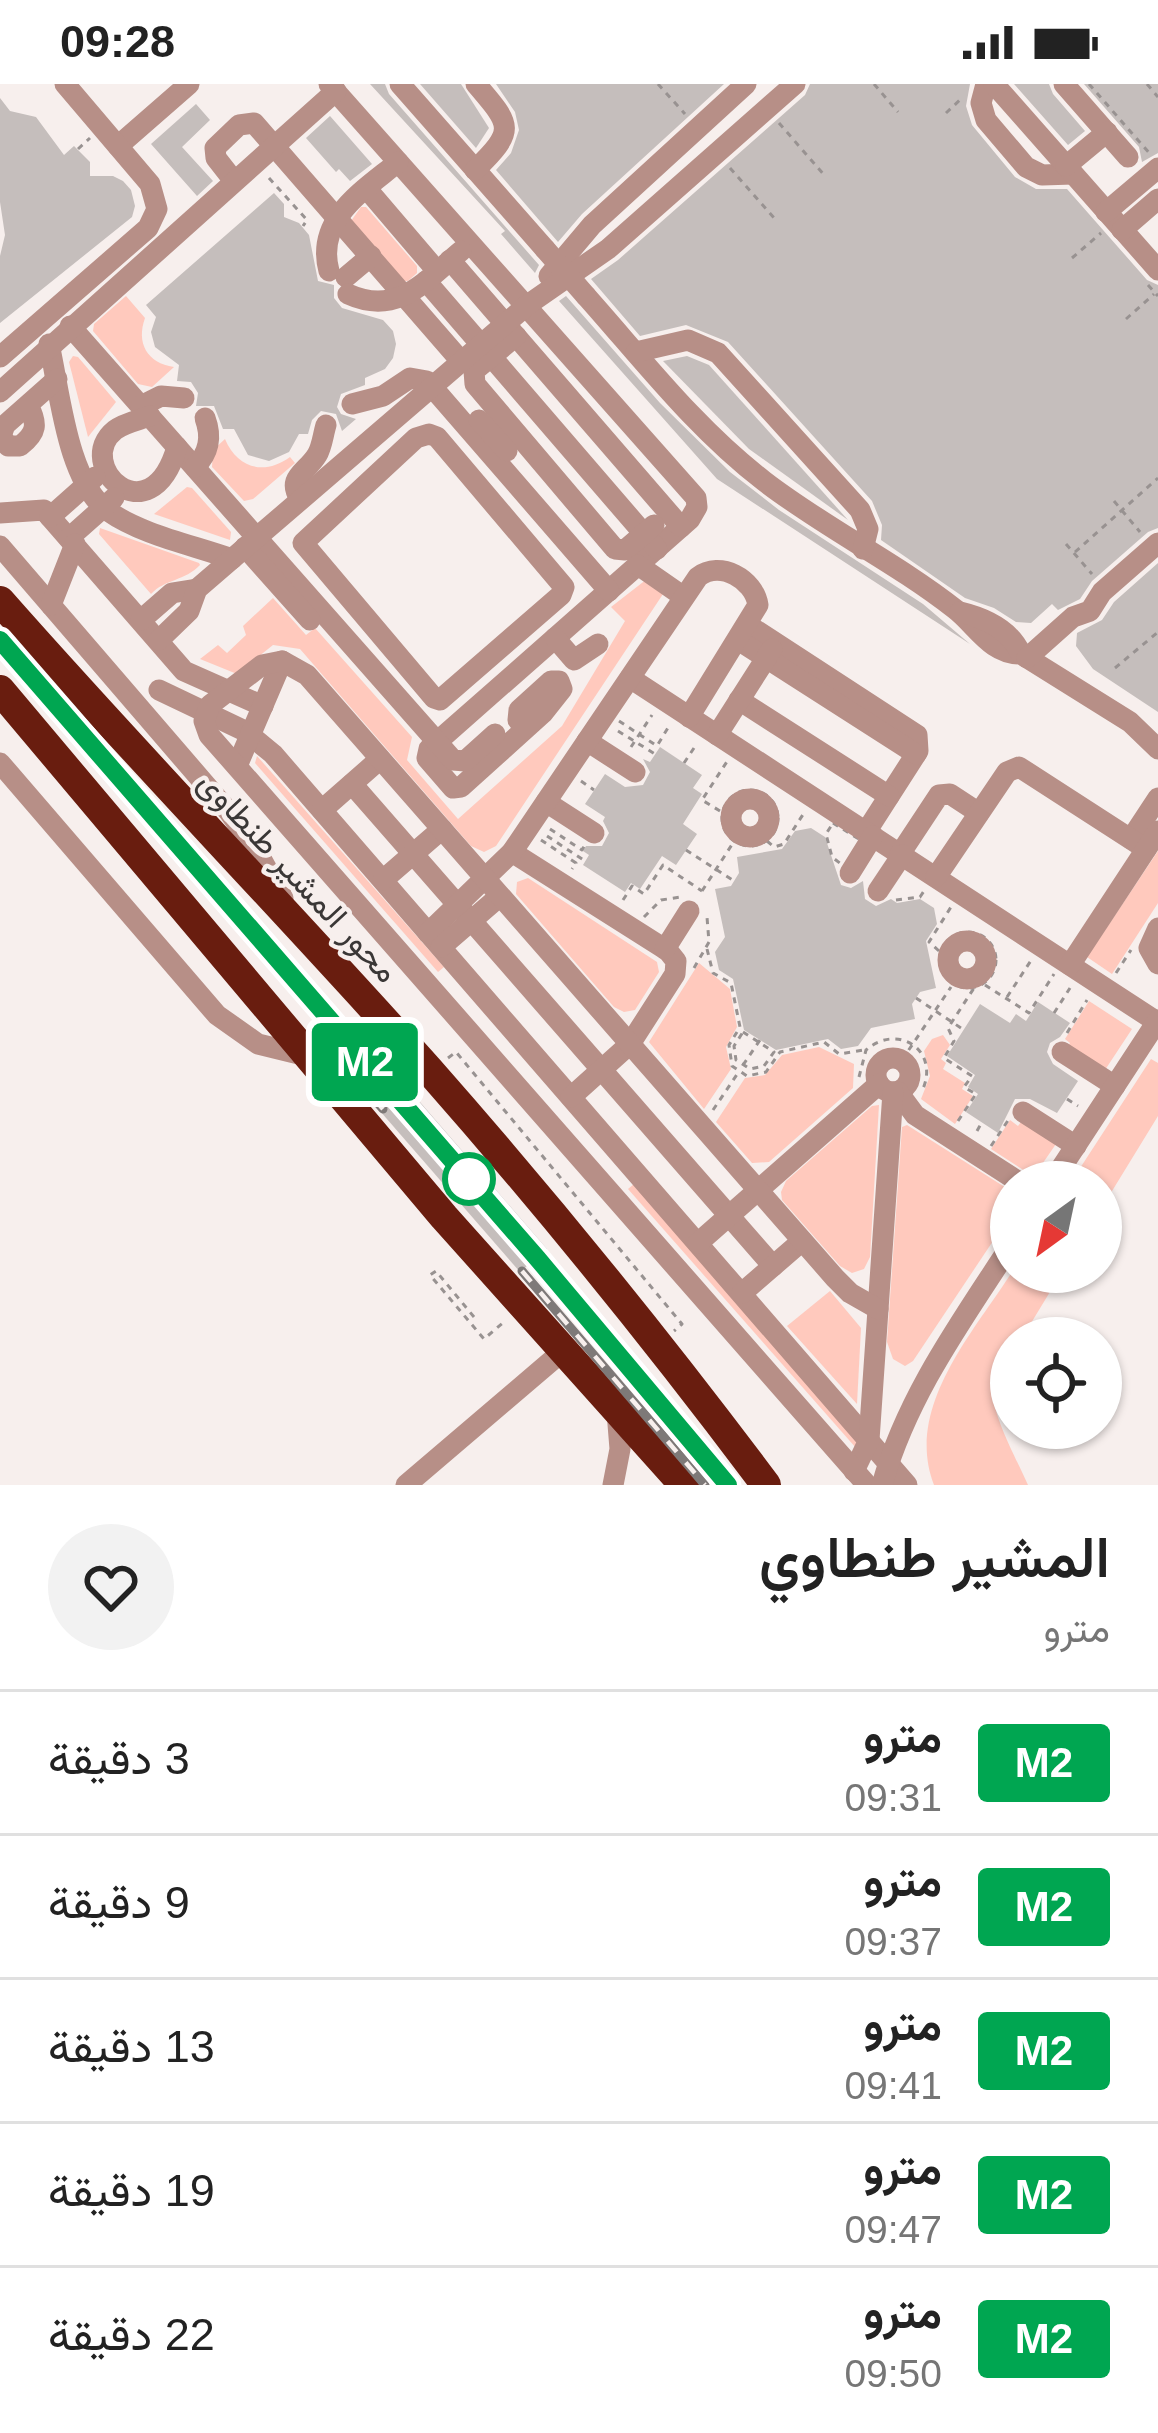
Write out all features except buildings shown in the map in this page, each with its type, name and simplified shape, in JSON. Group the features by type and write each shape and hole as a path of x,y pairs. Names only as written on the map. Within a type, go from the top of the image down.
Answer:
{"highway":[{"name":"محور المشير طنطاوى","path":"0,601 431,1072 659,1343 766,1485"},
{"path":"0,690 523,1307 684,1485"}],"street":[{"path":"0,356 152,222 157,209 154,190 65,84"},
{"path":"118,146 189,84"},
{"path":"400,84 730,453 778,492 959,612 1000,629 1024,656 1130,722 1158,749"},
{"path":"475,170 502,143 507,131 502,114 476,84"},
{"path":"650,541 620,551 597,529 472,381 474,371 592,225 746,84"},
{"path":"532,301 608,249 795,84"},
{"path":"1064,84 1128,157"},
{"path":"982,87 983,115 1026,167 1042,175 1069,170 1107,132"},
{"path":"0,392 333,88 470,242 532,301 693,494 696,512 674,520 650,541 638,565 547,646 508,680 482,703 438,742 427,752 453,788 511,734 482,703"},
{"path":"234,181 214,155 218,142 250,122 460,361"},
{"path":"398,162 335,215 326,250 341,281 370,301 406,297 470,242"},
{"path":"1110,224 1158,168"},
{"path":"1069,170 1153,284"},
{"path":"367,188 438,270 510,330 674,520"},
{"path":"1110,224 1158,199"},
{"path":"341,281 371,256"},
{"path":"438,270 486,351 650,541"},
{"path":"70,326 195,467 244,548 310,620"},
{"path":"636,352 680,340 718,352 860,510 868,529 863,549"},
{"path":"50,344 77,465 85,485 104,507 127,521 244,548 306,593 438,742"},
{"path":"153,723 162,645 189,611 196,589 460,361 486,351"},
{"path":"0,374 12,365 29,363"},
{"path":"352,404 376,400 410,378 423,379 609,591"},
{"path":"28,405 57,379"},
{"path":"178,447 158,486 145,491 124,489 104,468 103,448 113,432 161,396 184,398"},
{"path":"457,416 474,414 507,451"},
{"path":"396,415 416,438"},
{"path":"195,467 208,448 206,418"},
{"path":"313,530 296,502 294,488 295,480 317,454 326,425"},
{"path":"433,435 458,462 563,584 561,595 443,699 434,698 303,545 313,530 416,438 433,435"},
{"path":"458,462 481,443"},
{"path":"50,517 104,468"},
{"path":"51,604 72,541 124,489"},
{"path":"0,513 37,508 50,517 187,674 262,706"},
{"path":"1024,656 1151,539"},
{"path":"0,546 244,832 292,920"},
{"path":"638,565 684,597"},
{"path":"435,940 493,888 512,852 540,835 546,802 587,742 611,722 630,678 702,573 728,571 757,596 757,610 681,718"},
{"path":"306,593 327,574"},
{"path":"141,620 172,592 196,589"},
{"path":"520,631 576,660 598,644"},
{"path":"743,633 911,730 919,743 850,873"},
{"path":"717,735 771,650"},
{"path":"489,659 508,680"},
{"path":"237,766 282,661"},
{"path":"861,1478 237,766 207,730 206,712 262,665 282,661 307,675 802,1240 850,1293 878,1309"},
{"path":"630,678 681,718 717,735 768,790 869,834 1068,970 1158,1021 1066,1161"},
{"path":"159,690 250,735 273,754 907,1485"},
{"path":"739,700 889,796"},
{"path":"1130,722 1158,730"},
{"path":"587,742 635,772"},
{"path":"322,810 380,759"},
{"path":"0,763 218,1016 258,1044 311,1058"},
{"path":"936,877 1007,772 1023,767 1145,840"},
{"path":"902,775 937,797"},
{"path":"352,784 773,1266"},
{"path":"882,892 937,797 950,794 979,813"},
{"path":"1068,970 1145,840 1158,798"},
{"path":"546,802 595,833"},
{"path":"383,880 442,829"},
{"path":"512,852 676,961 675,974 630,1044 571,1097"},
{"path":"664,949 695,901"},
{"path":"982,941 998,918"},
{"path":"1158,928 1149,948 1158,964"},
{"path":"1062,1046 1114,1086"},
{"path":"908,1052 879,1065 876,1074 915,1115 990,1163"},
{"path":"861,1478 869,1440 889,1091"},
{"path":"698,1243 758,1190 889,1091"},
{"path":"1023,1112 1076,1146"},
{"path":"742,1293 802,1240"},
{"path":"882,1485 921,1387 990,1278"},
{"path":"389,1485 409,1475 563,1351"},
{"path":"443,1439 500,1391 512,1395"},
{"path":"614,1485 620,1449 617,1412"}],"path":[{"path":"658,84 684,113"},
{"path":"874,84 898,112"},
{"path":"1091,84 1154,158 1158,154"},
{"path":"1147,84 1158,97"},
{"path":"946,113 982,87"},
{"path":"778,122 825,176"},
{"path":"255,163 308,220 303,226"},
{"path":"728,166 775,219"},
{"path":"1072,258 1110,224"},
{"path":"1126,319 1153,284"},
{"path":"1074,553 1158,478"},
{"path":"1114,501 1151,539"},
{"path":"1066,544 1074,553 1088,600"},
{"path":"1115,668 1158,632"},
{"path":"633,745 657,708 651,707"},
{"path":"611,722 626,712"},
{"path":"611,722 657,746 681,718"},
{"path":"611,722 633,745 655,754"},
{"path":"684,763 689,754"},
{"path":"722,812 703,800 730,757"},
{"path":"586,785 594,790"},
{"path":"768,790 778,818 767,841 747,847 734,842 725,832 722,812 728,800 738,792 768,790"},
{"path":"767,841 774,847 784,844 808,807"},
{"path":"833,823 862,841 845,867 832,857 826,834 833,823"},
{"path":"540,835 585,861"},
{"path":"540,835 576,863 568,875"},
{"path":"695,901 734,842"},
{"path":"686,850 734,881"},
{"path":"618,908 632,886 644,894 663,865 695,901 709,920 706,948 712,973 731,983 740,1027 729,1045 733,1054"},
{"path":"882,892 898,902 920,897 925,889 912,881"},
{"path":"635,919 668,898 695,901"},
{"path":"940,952 929,942 951,907"},
{"path":"970,932 982,941 993,947 996,964 984,984 974,988 953,984 941,970 940,952 947,941 970,932"},
{"path":"689,975 706,948"},
{"path":"1006,998 1032,959"},
{"path":"984,984 1029,1013 1068,970"},
{"path":"1054,1012 1068,970"},
{"path":"908,1052 953,984"},
{"path":"954,1127 976,1094 964,1088 972,1076 944,1058 954,1041 948,1028 974,988"},
{"path":"1062,1046 1090,997"},
{"path":"916,998 964,1030"},
{"path":"742,1032 774,1052 764,1066 747,1076 732,1066 733,1054 742,1032"},
{"path":"757,1071 766,1072 780,1052 824,1042 839,1054 866,1049 888,1037 928,1070 889,1091 866,1049"},
{"path":"702,1126 759,1041"},
{"path":"431,1072 455,1052 682,1324 659,1343"},
{"path":"1066,1099 1076,1105"},
{"path":"977,1130 982,1122"},
{"path":"474,1317 436,1271 430,1275 484,1339 523,1307"}],"shaded area":[{"path":"366,207 417,266 417,273 408,281 403,281 351,221"},
{"path":"126,296 145,318 146,350 157,361 174,367 152,387 138,384 93,331 94,324"},
{"path":"73,356 116,402 88,437 69,362"},
{"path":"225,439 237,457 252,466 271,466 290,457 295,463 253,499 244,501 212,467 213,450"},
{"path":"187,487 231,532 230,540 154,514"},
{"path":"100,528 200,565 151,594 99,534"},
{"path":"647,579 665,591 496,846 484,852 471,846 300,649 273,645 237,674 200,659 218,645 227,653 246,635 243,626 273,598 306,635 315,628 412,737 407,760 458,819 562,726 625,621 611,607"},
{"path":"257,756 444,967 438,972 255,763"},
{"path":"1158,851 1158,903 1112,974 1087,957"},
{"path":"528,878 657,962 659,972 635,1010 614,1007 516,894 517,882"},
{"path":"699,963 730,989 737,1027 726,1047 731,1069 704,1109 649,1042"},
{"path":"1089,1001 1132,1029 1105,1070 1068,1046 1065,1039"},
{"path":"943,1035 950,1045 941,1059 946,1063 943,1069 965,1083 962,1089 973,1096 955,1124 921,1099 930,1076 924,1051 932,1039"},
{"path":"819,1047 854,1064 853,1088 769,1162 752,1163 716,1122 745,1078 765,1075 782,1055"},
{"path":"1151,1059 1158,1063 1158,1116 1122,1175 1122,1161 1085,1161"},
{"path":"879,1105 870,1257 864,1269 852,1273 840,1266 782,1200 781,1192 786,1181 872,1106"},
{"path":"1010,1120 1056,1144 1044,1161 1010,1161 991,1149"},
{"path":"907,1125 990,1178 990,1246 913,1361 905,1366 893,1359 887,1342 902,1127"},
{"path":"634,1184 857,1438 856,1448 628,1189"},
{"path":"830,1291 861,1328 857,1404 787,1326"},
{"path":"998,1293 1049,1293 1035,1317 990,1317 990,1449 1012,1449 1028,1485 934,1485 927,1456 928,1428 935,1400 962,1346"}],"railway":[{"path":"0,640 396,1097"},
{"path":"341,1061 383,1109"},
{"path":"537,1258 728,1485"},
{"path":"522,1271 705,1485"}],"metro line":[{"name":"M2","path":"0,640 728,1485"}]}
